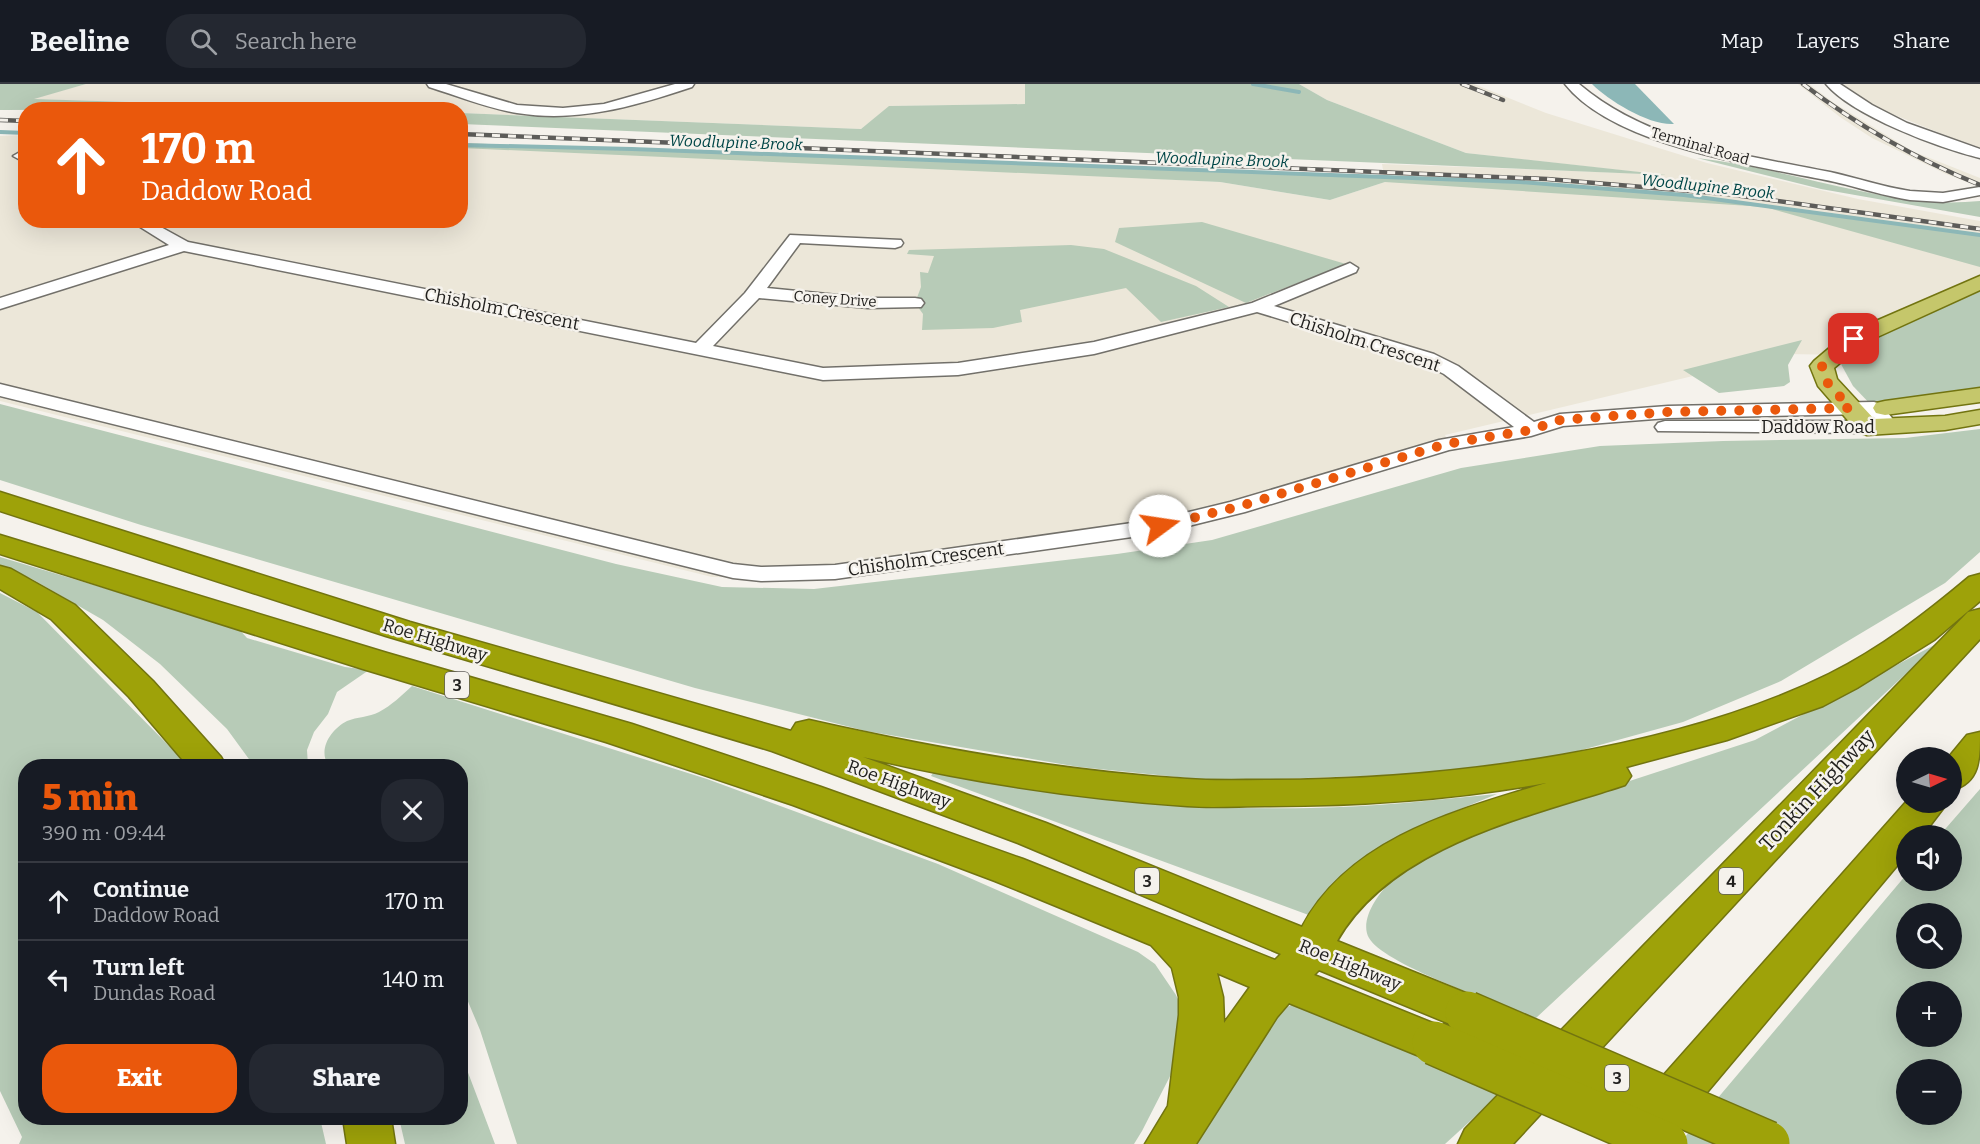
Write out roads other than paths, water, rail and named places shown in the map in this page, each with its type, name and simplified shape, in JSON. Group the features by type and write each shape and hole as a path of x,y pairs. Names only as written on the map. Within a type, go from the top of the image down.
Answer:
{"highway":[{"name":"Roe Highway","path":"0,501 376,622 785,742 1032,833 1298,965 1434,1043 1666,1144"},
{"name":"Roe Highway","path":"0,544 375,661 620,733 807,796 1009,870 1162,931 1298,965 1467,1013 1769,1143"},
{"path":"0,576 63,612 141,689 202,759"},
{"path":"1178,1129 1261,1004 1298,965 1321,930 1353,891 1388,862 1440,833 1729,736 1810,698 1853,676 1922,633 1980,584"},
{"name":"Tonkin Highway","path":"1482,1144 1980,619"},
{"path":"536,669 926,759 1087,783 1189,793 1310,793 1434,786 1525,774 1609,759 1713,731 1810,698"},
{"path":"1962,765 1980,744"},
{"path":"1633,1144 1919,813"},
{"path":"1162,931 1180,947 1192,963 1201,992 1200,1029 1178,1129"},
{"path":"368,1125 371,1144"}],"main road":[{"path":"1870,418 1826,381 1822,366 1854,339 1980,282"},
{"name":"Daddow Road","path":"1870,418 1980,395"},
{"name":"Daddow Road","path":"1870,418 1945,423 1980,417"}],"street":[{"path":"433,84 516,109 576,112 620,106 688,84"},
{"name":"Terminal Road","path":"1571,84 1601,109 1649,132 1733,156 1921,197 1955,196 1980,191"},
{"path":"1832,84 1863,107 1896,124 1980,159"},
{"path":"1950,145 1980,154"},
{"name":"Terminal Road","path":"1842,180 1931,190 1955,189 1980,184"},
{"path":"150,228 183,246"},
{"path":"700,349 755,292 796,238 895,243"},
{"name":"Chisholm Crescent","path":"0,304 183,246 823,374 958,369 1094,348 1258,307 1427,358 1451,370 1531,430"},
{"path":"1258,307 1350,268"},
{"name":"Coney Drive","path":"755,292 868,303 915,303"},
{"name":"Chisholm Crescent","path":"0,390 733,571 761,574 835,572 1160,526 1237,507 1446,444 1531,430"},
{"name":"Daddow Road","path":"1531,430 1870,418"}],"water":[{"path":"1592,84 1635,84 1674,124 1664,124 1642,117 1609,98"}],"waterway":[{"path":"1253,84 1299,92"},
{"name":"Woodlupine Brook","path":"0,132 18,133"},
{"name":"Woodlupine Brook","path":"468,145 632,149 1520,182 1684,195 1980,235"}],"railway":[{"path":"1462,84 1503,100"},
{"path":"1803,84 1845,114 1888,140 1980,185"},
{"path":"0,120 18,121"},
{"path":"468,134 1547,179 1727,194 1980,229"}]}
